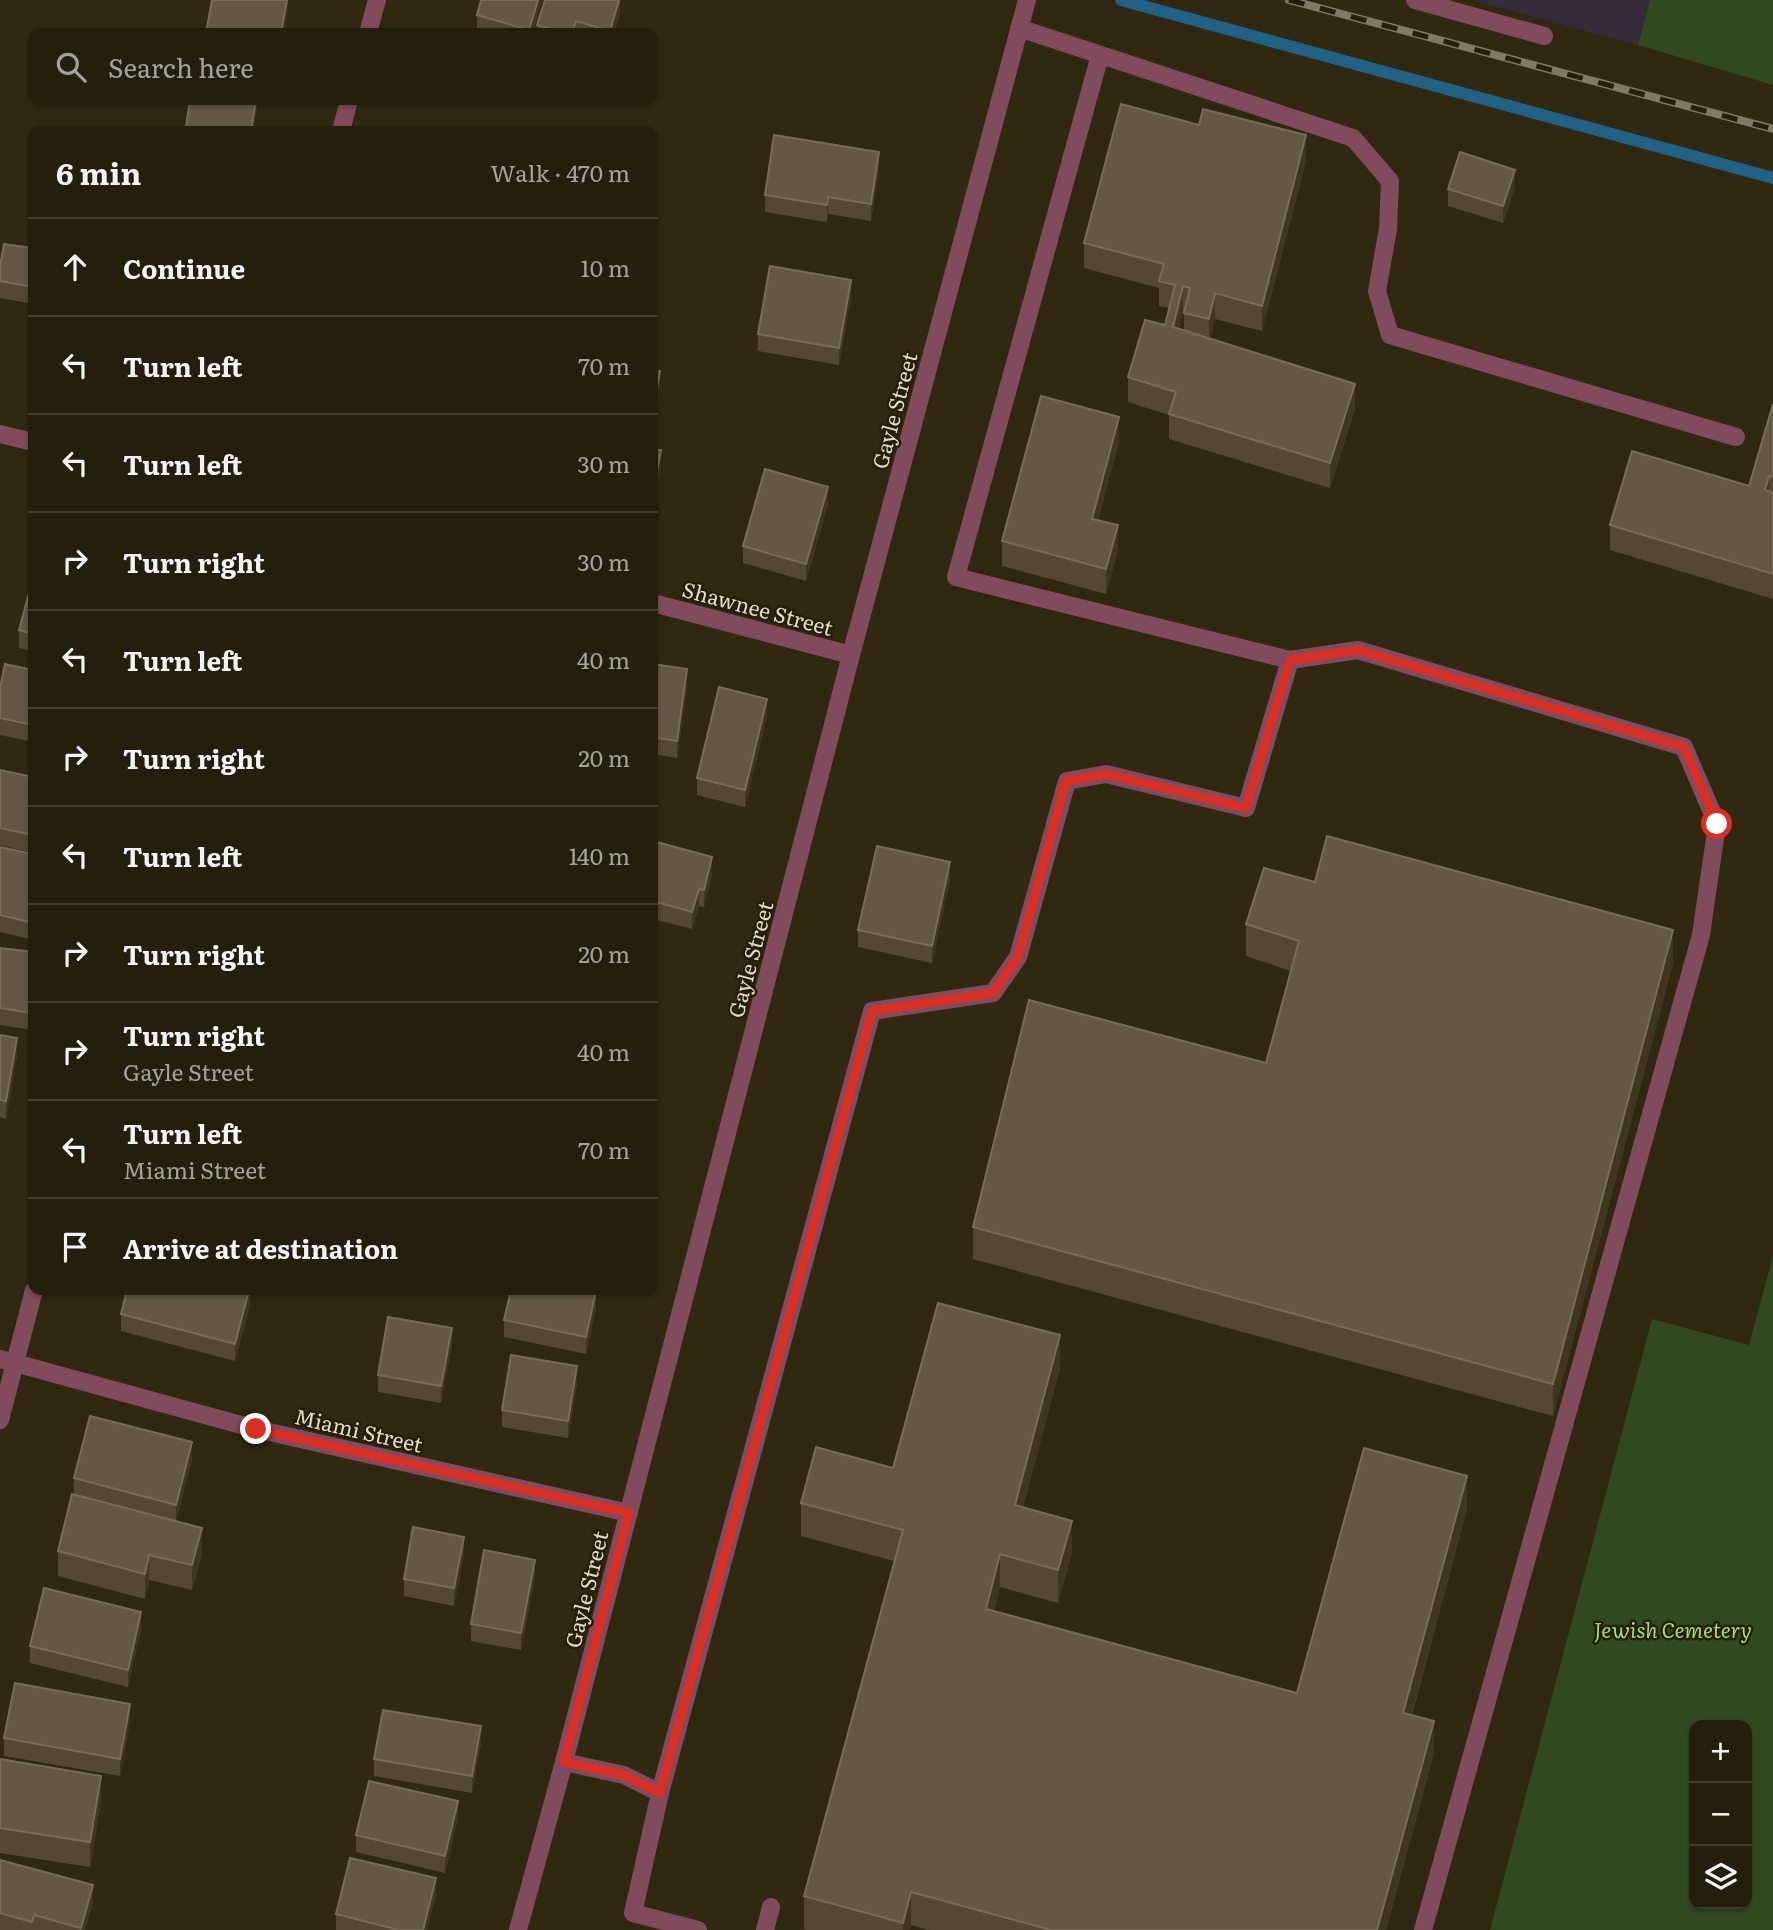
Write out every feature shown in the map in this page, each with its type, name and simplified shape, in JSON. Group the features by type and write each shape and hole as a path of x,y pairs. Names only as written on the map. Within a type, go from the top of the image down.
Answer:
{"street":[{"path":"369,28 377,0"},
{"name":"Gayle Street","path":"518,1930 851,655 1027,0"},
{"path":"1415,0 1544,36"},
{"path":"1019,28 1353,138 1390,181 1388,229 1377,292 1390,335 1736,438"},
{"path":"1100,55 956,577 1290,660 1358,650 1684,747 1717,824 1701,934 1423,1930"},
{"path":"342,126 348,105"},
{"path":"0,433 28,441"},
{"name":"Shawnee Street","path":"658,604 851,655"},
{"path":"698,1930 633,1913 660,1793 872,1011 993,993 1018,957 1066,781 1106,774 1246,808 1290,660"},
{"path":"0,1420 7,1361 32,1295"},
{"name":"Miami Street","path":"7,1361 256,1429 629,1513"},
{"path":"564,1762 624,1775 660,1793"},
{"path":"765,1930 771,1906"}],"shaded area":[{"path":"1472,0 1650,0 1638,45"}],"green space":[{"path":"1650,0 1773,0 1773,85 1638,45"},
{"name":"Jewish Cemetery","path":"1773,1256 1773,1930 1490,1930 1652,1319 1749,1345"}],"building":[{"path":"212,0 287,0 282,28 207,28"},
{"path":"481,0 538,0 530,28 477,15"},
{"path":"545,0 619,0 611,28 600,28 576,21 574,28 547,28 537,25"},
{"path":"1121,104 1199,125 1203,109 1306,135 1262,306 1215,293 1209,319 1184,313 1190,288 1183,286 1173,327 1355,384 1330,463 1169,414 1176,392 1128,377 1145,320 1165,325 1175,285 1159,281 1164,264 1084,243"},
{"path":"189,105 255,105 252,126 186,126"},
{"path":"774,135 879,152 871,204 828,197 827,205 765,195"},
{"path":"1460,152 1515,170 1503,206 1448,189"},
{"path":"4,244 28,247 28,286 0,281"},
{"path":"770,266 851,280 839,348 758,334"},
{"path":"1041,396 1119,417 1092,519 1118,525 1106,569 1002,541"},
{"path":"1773,404 1773,477 1769,476 1765,490 1773,493 1773,574 1610,525 1632,451 1749,486"},
{"path":"765,469 828,487 806,564 743,546"},
{"path":"28,597 28,633 19,630"},
{"path":"5,664 28,669 28,724 0,718 0,688"},
{"path":"658,665 687,669 677,741 658,738"},
{"path":"719,687 767,699 745,790 697,778"},
{"path":"0,770 28,776 28,834 0,828"},
{"path":"1327,836 1673,930 1553,1384 973,1227 1029,1000 1266,1063 1299,941 1246,924 1264,868 1315,882"},
{"path":"658,842 712,857 704,890 699,889 692,912 658,902"},
{"path":"877,846 950,862 932,946 858,930"},
{"path":"0,847 28,853 28,922 0,915"},
{"path":"0,948 28,951 28,1012 0,1008"},
{"path":"0,1035 17,1038 6,1101 0,1100"},
{"path":"126,1295 248,1295 235,1344 121,1314"},
{"path":"510,1295 595,1295 586,1337 504,1320"},
{"path":"938,1303 1060,1335 1015,1505 1072,1521 1058,1570 1000,1554 986,1609 1297,1693 1364,1448 1467,1476 1403,1713 1434,1721 1377,1930 1051,1930 911,1892 903,1923 804,1896 903,1530 801,1503 816,1447 893,1468"},
{"path":"388,1317 452,1328 441,1386 378,1375"},
{"path":"511,1355 577,1366 568,1421 502,1410"},
{"path":"90,1416 192,1442 176,1505 74,1478"},
{"path":"72,1494 202,1528 192,1565 149,1555 145,1574 58,1551"},
{"path":"413,1527 464,1537 454,1588 404,1579"},
{"path":"484,1550 535,1560 521,1633 471,1624"},
{"path":"44,1588 141,1612 128,1670 30,1646"},
{"path":"15,1683 130,1704 120,1759 4,1738"},
{"path":"383,1710 481,1726 472,1776 374,1759"},
{"path":"0,1759 101,1776 90,1842 0,1828"},
{"path":"369,1781 458,1801 445,1856 356,1835"},
{"path":"350,1858 436,1878 423,1930 399,1930 336,1914"},
{"path":"0,1860 93,1885 81,1928 34,1915 32,1922 0,1913"}],"waterway":[{"path":"1121,0 1773,178"}],"railway":[{"path":"1289,0 1773,129"}],"route":[{"path":"256,1429 629,1513 564,1762 624,1775 660,1793 872,1011 993,993 1018,957 1066,781 1106,774 1246,808 1290,660 1358,650 1684,747 1717,824"}]}
